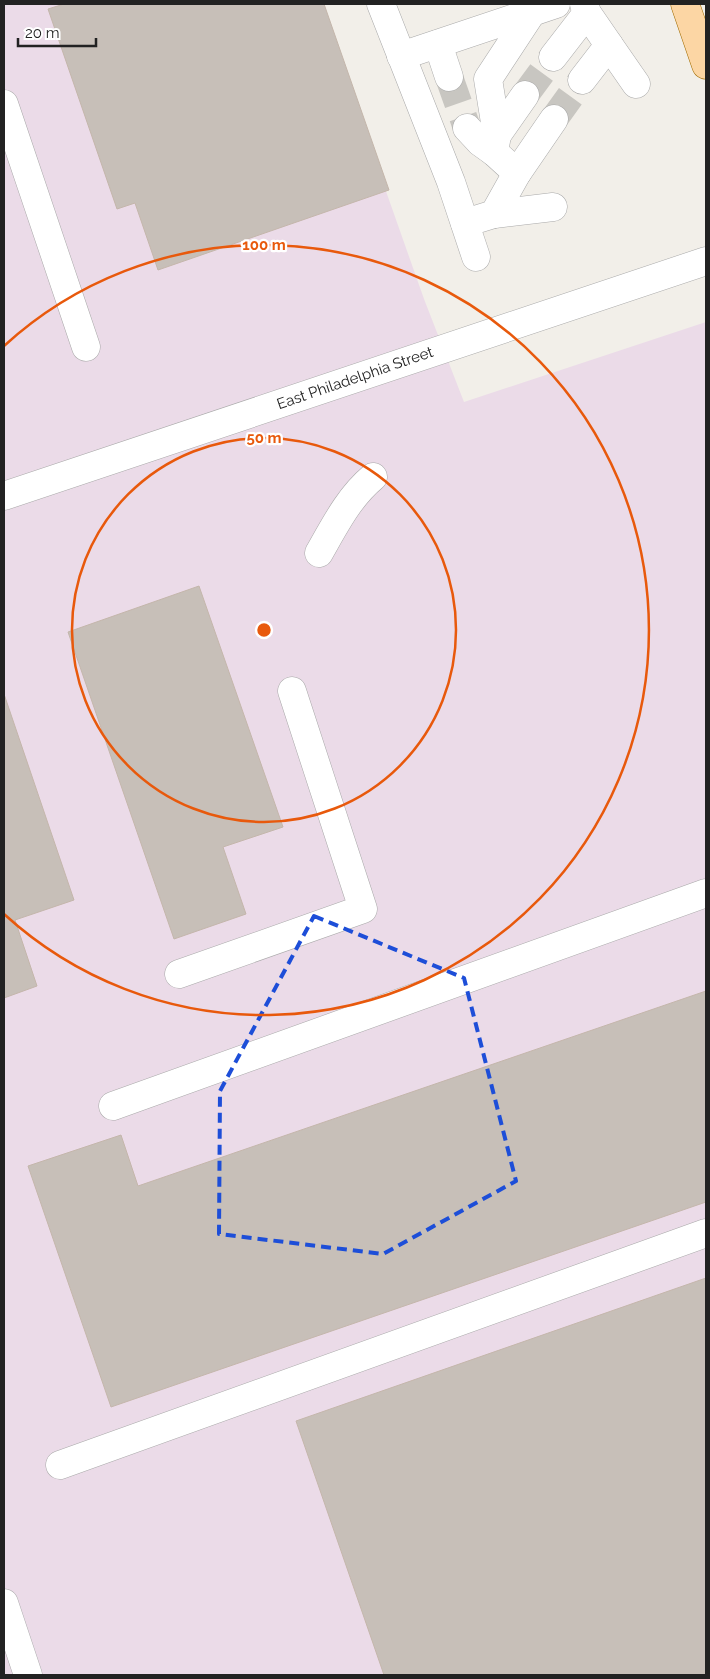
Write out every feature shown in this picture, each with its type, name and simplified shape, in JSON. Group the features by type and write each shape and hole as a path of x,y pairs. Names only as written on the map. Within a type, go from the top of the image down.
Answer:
{"main road":[{"path":"685,4 706,65"}],"street":[{"path":"381,4 451,182 476,257"},
{"path":"401,56 544,8"},
{"path":"517,173 496,144 488,79 544,8"},
{"path":"553,57 585,9 636,84"},
{"path":"438,44 449,77"},
{"path":"582,80 610,45"},
{"path":"496,144 525,95"},
{"path":"4,104 86,347"},
{"path":"494,214 517,173 554,119"},
{"path":"467,128 480,142 496,144"},
{"path":"465,223 494,214 553,207"},
{"name":"East Philadelphia Street","path":"4,496 706,261"},
{"path":"319,553 344,509 361,487 373,477"},
{"path":"179,974 363,909 292,691"},
{"path":"113,1106 706,893"},
{"path":"60,1464 706,1233"},
{"path":"4,1603 28,1675"}],"highlighted area":[{"path":"314,916 464,978 516,1181 383,1254 219,1234 220,1091"}],"shaded area":[{"path":"4,4 320,4 424,299 464,402 706,322 706,1675 4,1675"}],"building":[{"path":"64,4 324,4 389,190 158,270 135,203 117,209 48,9"},
{"path":"199,586 283,827 223,847 246,914 174,939 68,632"},
{"path":"4,694 74,900 15,920 37,986 4,998"},
{"path":"706,991 706,1202 111,1407 28,1166 121,1135 138,1186"},
{"path":"706,1278 706,1675 384,1675 296,1421"}],"tunnel":[{"path":"525,95 553,57"},
{"path":"449,77 467,128"},
{"path":"554,119 582,80"}]}
